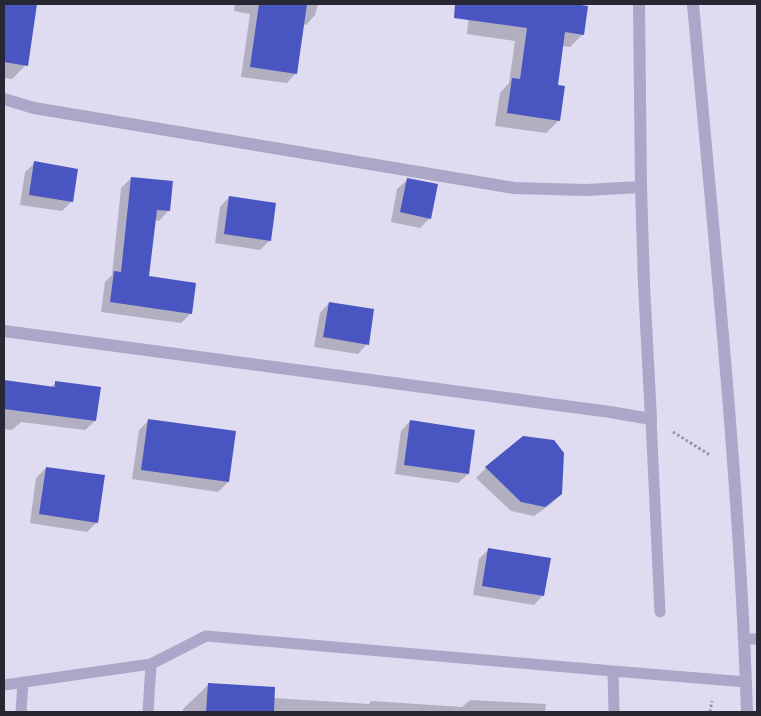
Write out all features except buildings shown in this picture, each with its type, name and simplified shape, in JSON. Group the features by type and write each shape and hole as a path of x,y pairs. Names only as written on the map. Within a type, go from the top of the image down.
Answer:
{"street":[{"path":"4,331 651,419 641,187 639,4"},
{"path":"693,4 751,639 746,682 747,712"},
{"path":"4,98 34,108 514,188 586,190 641,187"}],"lane":[{"path":"651,419 660,612"},
{"path":"4,685 151,664 206,636 746,682"},
{"path":"148,712 151,664"},
{"path":"613,671 614,712"},
{"path":"20,712 23,682"}],"path":[{"path":"651,419 735,469"}]}
